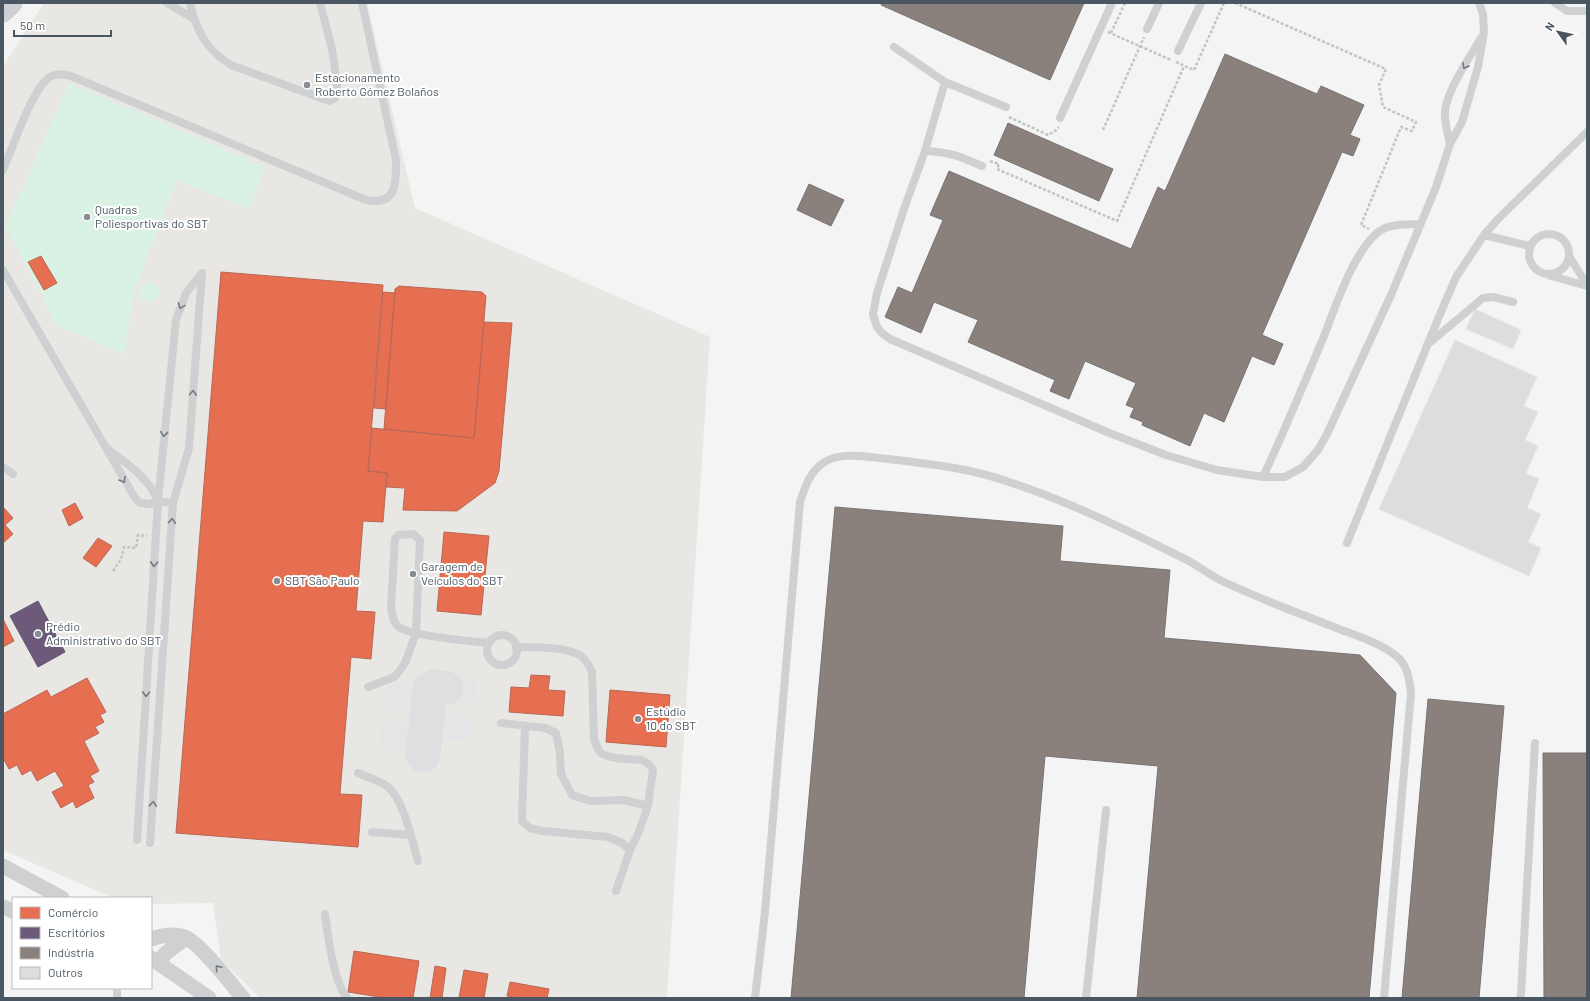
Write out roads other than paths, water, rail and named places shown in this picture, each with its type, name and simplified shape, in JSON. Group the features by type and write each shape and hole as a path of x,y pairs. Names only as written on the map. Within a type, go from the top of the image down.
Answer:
{"main road":[{"path":"3,12 12,3"}],"street":[{"path":"3,866 60,897"},
{"path":"152,939 166,935 176,935 186,938 204,952 243,998"},
{"path":"186,938 154,960 209,998"}],"lane":[{"path":"168,3 194,19"},
{"path":"190,3 194,19 207,46 218,57 231,65 329,101 335,98 337,94 337,84 332,49 320,3"},
{"path":"3,170 34,97 42,85 50,77 60,74 71,76 366,200 382,201 389,197 396,182 396,160 362,3"},
{"path":"1060,118 1112,3"},
{"path":"1148,29 1159,3"},
{"path":"1178,51 1201,3"},
{"path":"945,82 925,151 904,209 877,293 873,314 877,327 882,333 890,338 1100,429 1166,455 1216,470 1263,477 1285,477 1303,468 1318,450 1327,434 1391,296 1436,187 1450,144 1464,115 1478,67 1484,32 1483,14 1479,3"},
{"path":"1555,3 1567,10 1587,12"},
{"path":"1450,144 1445,122 1445,111 1448,98 1484,32"},
{"path":"894,47 945,82 1006,108"},
{"path":"1347,543 1456,277 1484,235 1542,174 1587,132"},
{"path":"925,151 944,152 984,162"},
{"path":"1263,477 1286,428 1349,275 1365,247 1378,233 1389,227 1420,224"},
{"path":"1550,233 1557,235 1566,243 1569,256 1587,286 1545,274 1534,269 1528,259 1530,246 1538,236 1550,233"},
{"path":"1484,235 1530,246"},
{"path":"1545,274 1558,272 1567,262 1569,256"},
{"path":"3,270 135,498 140,503 150,504 158,501 173,503"},
{"path":"137,840 158,501 176,320 186,293 202,273 189,448 173,503 150,843"},
{"path":"1427,345 1483,298 1493,297 1513,302"},
{"path":"104,446 139,474 154,492 158,501"},
{"path":"755,998 765,912 800,502 805,486 813,472 823,463 836,458 857,456 928,463 970,471 1009,481 1080,509 1188,561 1220,580 1360,637 1395,655 1404,663 1409,674 1411,693 1384,998"},
{"path":"3,467 13,474"},
{"path":"368,687 394,677 398,673 405,663 416,633 420,540 413,534 398,535 395,539 391,607 395,624 399,628 416,633 488,643"},
{"path":"503,635 510,637 516,647 516,654 508,664 500,664 495,662 488,655 486,648 488,643 495,637 503,635"},
{"path":"516,647 563,650 582,656 592,672 594,739 597,747 601,753 607,756 646,761 652,767 653,770 648,806 641,828 630,850 616,891"},
{"path":"501,723 546,728 556,732 560,753 561,774 572,794 590,801 624,800 648,806"},
{"path":"525,726 522,821 530,828 542,831 608,837 622,843 630,850"},
{"path":"1521,996 1535,743"},
{"path":"358,773 387,786 397,799 418,861"},
{"path":"1086,998 1106,810"},
{"path":"372,832 410,835"},
{"path":"325,914 336,974 342,992 347,998"}],"place":[{"name":"Estacionamento Roberto Gómez Bolaños","path":"307,85"},
{"name":"Quadras Poliesportivas do SBT","path":"87,217"},
{"name":"Garagem de Veículos do SBT","path":"413,574"},
{"name":"SBT São Paulo","path":"277,581"},
{"name":"Prédio Administrativo do SBT","path":"38,634"},
{"name":"Estúdio 10 do SBT","path":"638,719"}]}
